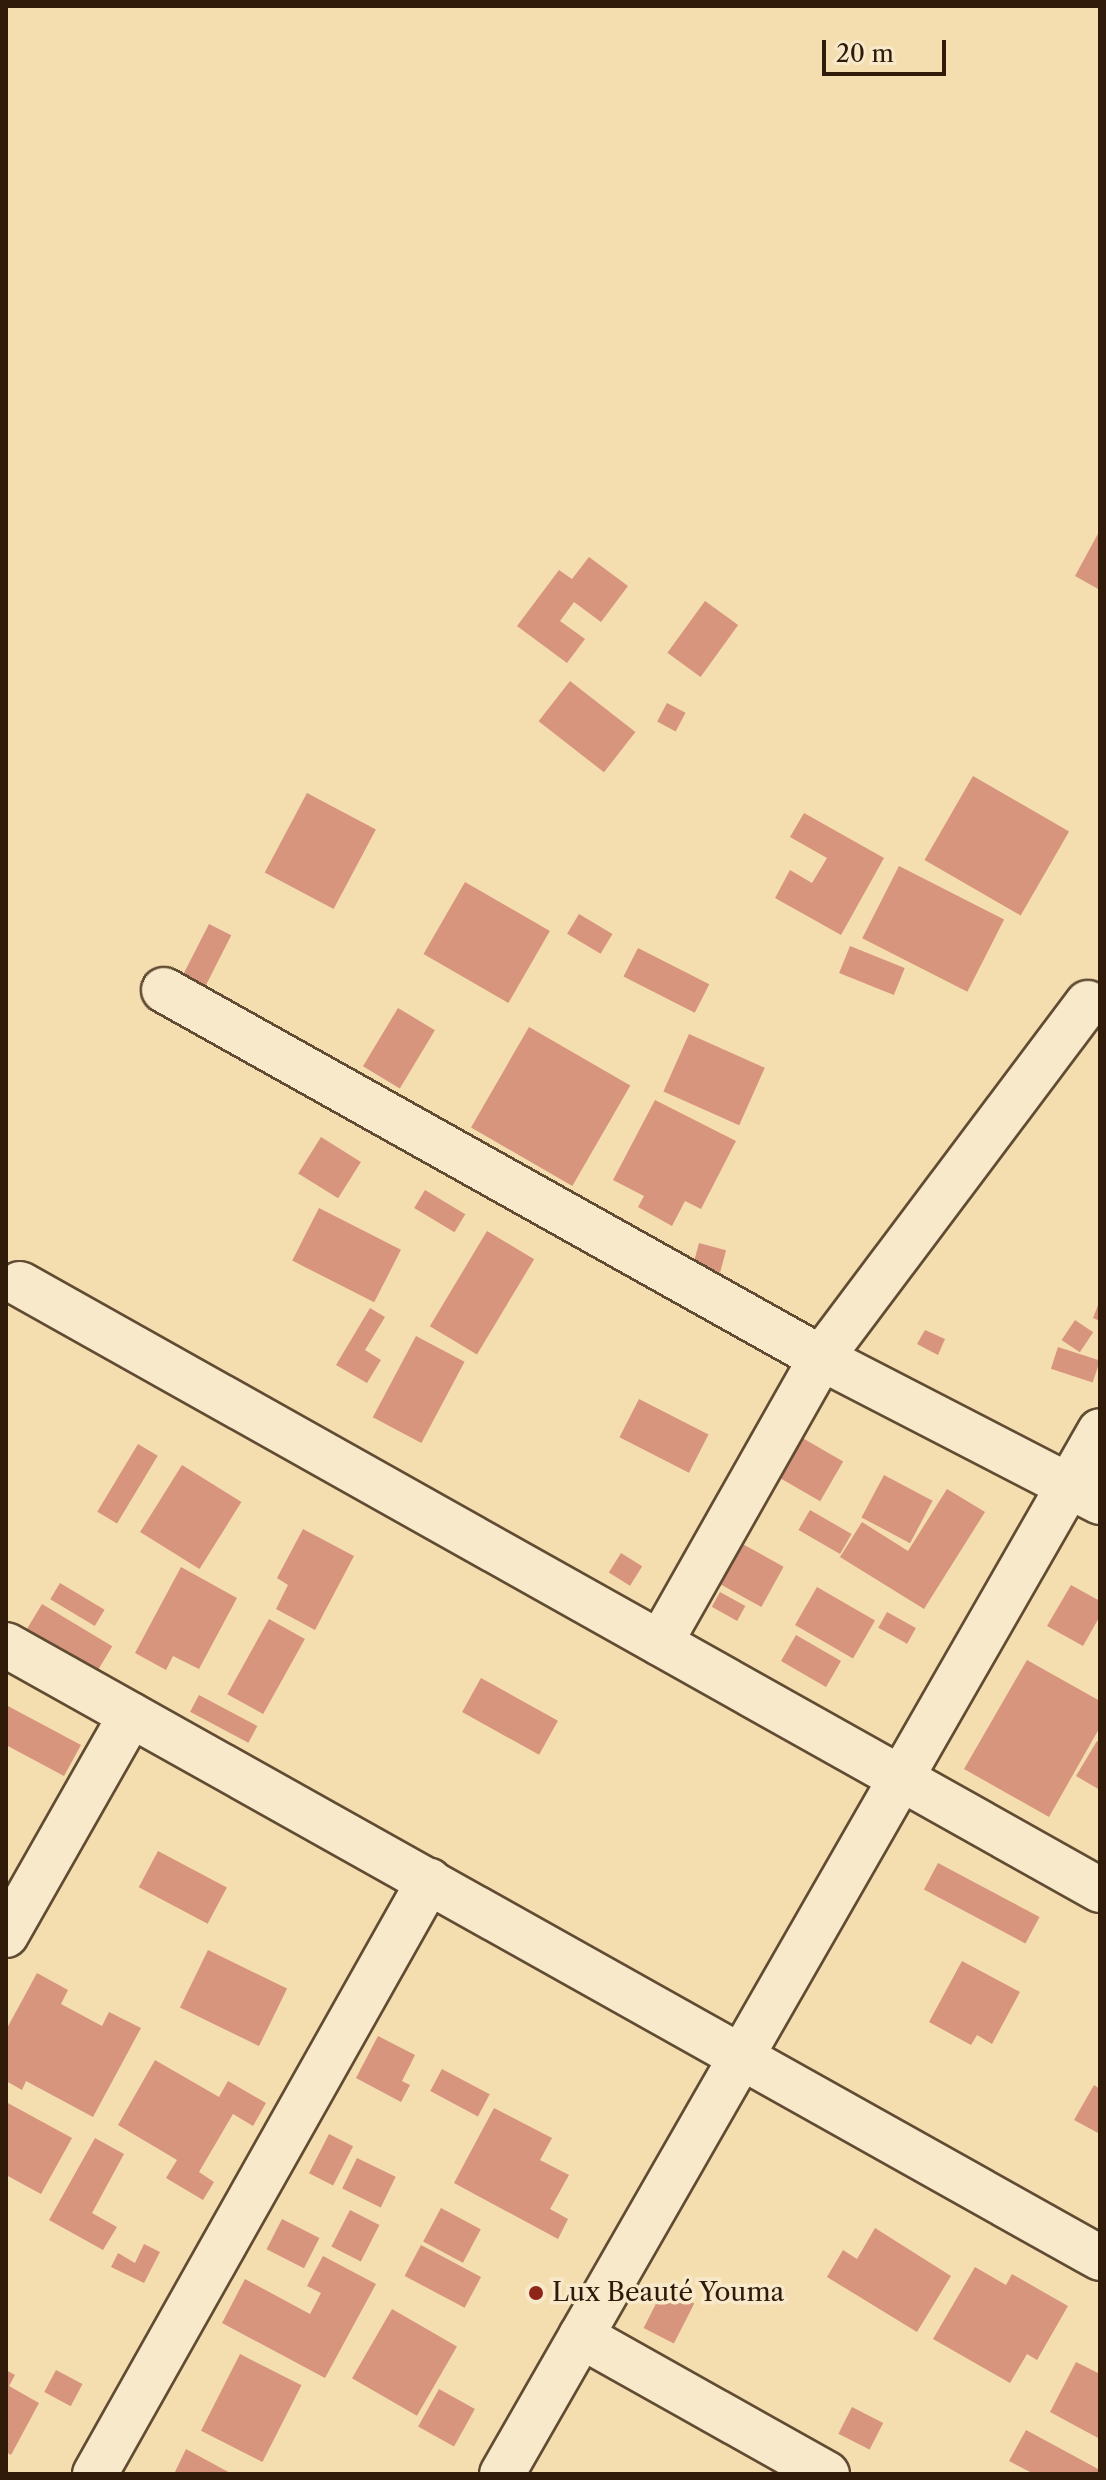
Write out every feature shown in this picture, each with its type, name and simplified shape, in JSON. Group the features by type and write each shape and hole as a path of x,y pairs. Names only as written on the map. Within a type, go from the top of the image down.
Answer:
{"street":[{"path":"164,990 821,1358 1085,1493"},
{"path":"660,1643 821,1358 1088,1003"},
{"path":"20,1284 1100,1890"},
{"path":"502,2474 901,1778 1085,1493 1100,1431"},
{"path":"6,1645 1100,2258"},
{"path":"6,1935 131,1715"},
{"path":"95,2474 429,1881"},
{"path":"581,2336 827,2474"}],"building":[{"path":"1100,530 1100,590 1075,576"},
{"path":"589,557 628,586 601,622 574,602 560,621 585,639 567,663 517,626 559,570 572,579"},
{"path":"705,601 738,625 701,677 667,653"},
{"path":"570,681 635,732 604,772 539,721"},
{"path":"667,703 686,713 676,731 657,722"},
{"path":"973,776 1069,831 1021,916 924,860"},
{"path":"307,793 376,830 334,909 265,872"},
{"path":"804,813 884,858 841,935 775,898 790,870 812,883 827,858 790,837"},
{"path":"899,866 1004,920 967,992 862,938"},
{"path":"465,882 550,931 508,1003 424,954"},
{"path":"579,914 612,934 601,954 567,934"},
{"path":"209,924 231,935 204,988 182,977"},
{"path":"850,946 905,968 894,995 839,973"},
{"path":"638,948 709,984 695,1013 623,977"},
{"path":"398,1008 435,1030 400,1088 363,1066"},
{"path":"529,1027 630,1086 572,1186 471,1127"},
{"path":"689,1034 765,1068 739,1125 663,1092"},
{"path":"655,1100 736,1141 701,1209 685,1201 672,1226 638,1207 644,1196 613,1180"},
{"path":"321,1137 361,1162 338,1198 298,1173"},
{"path":"425,1190 465,1214 454,1232 414,1208"},
{"path":"319,1208 401,1250 374,1302 292,1261"},
{"path":"487,1231 534,1259 477,1354 430,1326"},
{"path":"699,1243 726,1250 720,1272 693,1265"},
{"path":"1100,1300 1100,1321 1093,1318"},
{"path":"370,1308 385,1317 365,1350 381,1360 367,1383 336,1365"},
{"path":"1075,1320 1093,1332 1080,1352 1062,1340"},
{"path":"925,1330 945,1339 938,1355 917,1344"},
{"path":"416,1336 465,1362 421,1443 373,1417"},
{"path":"1058,1347 1100,1361 1093,1382 1051,1369"},
{"path":"639,1399 708,1434 689,1473 619,1437"},
{"path":"799,1436 843,1462 820,1501 776,1476"},
{"path":"138,1444 158,1456 117,1524 97,1512"},
{"path":"182,1465 241,1502 199,1569 140,1532"},
{"path":"884,1475 933,1501 910,1543 861,1517"},
{"path":"947,1489 985,1512 924,1609 840,1557 862,1522 908,1551"},
{"path":"810,1510 852,1534 840,1554 798,1530"},
{"path":"303,1529 354,1556 315,1630 276,1609 288,1585 277,1578"},
{"path":"739,1542 784,1567 761,1607 717,1582"},
{"path":"621,1553 642,1566 630,1586 609,1573"},
{"path":"181,1567 237,1598 199,1669 173,1656 166,1670 135,1653"},
{"path":"60,1583 105,1610 95,1626 50,1599"},
{"path":"1071,1585 1100,1601 1100,1616 1083,1646 1047,1626"},
{"path":"817,1587 875,1620 853,1659 795,1625"},
{"path":"720,1592 745,1606 737,1621 712,1607"},
{"path":"42,1604 112,1646 96,1673 26,1631"},
{"path":"887,1612 916,1628 907,1644 878,1628"},
{"path":"269,1619 305,1639 263,1714 227,1694"},
{"path":"796,1635 841,1661 826,1687 781,1661"},
{"path":"1027,1660 1100,1701 1100,1727 1049,1817 964,1769"},
{"path":"481,1678 558,1721 539,1755 462,1712"},
{"path":"199,1695 257,1726 248,1743 190,1712"},
{"path":"6,1705 81,1745 64,1776 6,1745"},
{"path":"1097,1741 1100,1743 1100,1790 1076,1776"},
{"path":"158,1851 227,1888 208,1924 139,1887"},
{"path":"938,1863 1040,1917 1025,1943 924,1889"},
{"path":"208,1950 287,1989 259,2046 180,2008"},
{"path":"962,1961 1020,1992 992,2044 977,2035 971,2045 929,2022"},
{"path":"37,1973 68,1990 61,2004 102,2026 109,2012 141,2028 93,2117 26,2081 22,2090 6,2081 6,2030"},
{"path":"378,2036 415,2055 402,2081 410,2085 401,2102 356,2078"},
{"path":"155,2060 219,2097 228,2081 266,2103 253,2126 233,2114 199,2172 214,2182 203,2200 166,2178 177,2160 118,2125"},
{"path":"442,2069 490,2094 478,2116 430,2091"},
{"path":"1094,2085 1100,2089 1100,2134 1074,2120"},
{"path":"6,2102 72,2138 41,2194 6,2175"},
{"path":"494,2108 552,2138 540,2160 569,2175 550,2209 568,2219 558,2239 454,2183"},
{"path":"329,2134 353,2146 333,2185 309,2173"},
{"path":"95,2138 124,2154 92,2213 117,2227 103,2250 49,2220"},
{"path":"357,2158 396,2177 381,2207 342,2189"},
{"path":"441,2208 481,2229 463,2263 423,2242"},
{"path":"350,2210 379,2225 361,2262 331,2247"},
{"path":"282,2219 319,2238 304,2268 267,2249"},
{"path":"875,2228 951,2276 917,2332 827,2277 843,2250 857,2259"},
{"path":"144,2244 160,2252 144,2283 111,2267 118,2253 135,2263"},
{"path":"421,2245 481,2277 465,2308 405,2276"},
{"path":"323,2256 376,2284 325,2378 222,2323 245,2279 310,2314 321,2293 307,2286"},
{"path":"975,2267 1006,2285 1012,2274 1068,2306 1037,2360 1027,2354 1010,2383 933,2339"},
{"path":"664,2288 694,2303 674,2344 644,2328"},
{"path":"392,2309 457,2346 417,2416 352,2378"},
{"path":"240,2354 301,2385 262,2462 201,2431"},
{"path":"1076,2362 1100,2374 1100,2439 1050,2412"},
{"path":"6,2370 15,2375 9,2386 39,2403 11,2455 6,2452"},
{"path":"56,2370 82,2384 71,2406 44,2392"},
{"path":"439,2389 475,2409 454,2446 418,2427"},
{"path":"852,2407 883,2423 870,2450 838,2434"},
{"path":"1026,2430 1100,2470 1100,2474 1034,2474 1009,2461"},
{"path":"186,2449 232,2474 174,2474"}],"place":[{"name":"Lux Beauté Youma","path":"536,2293"}]}
